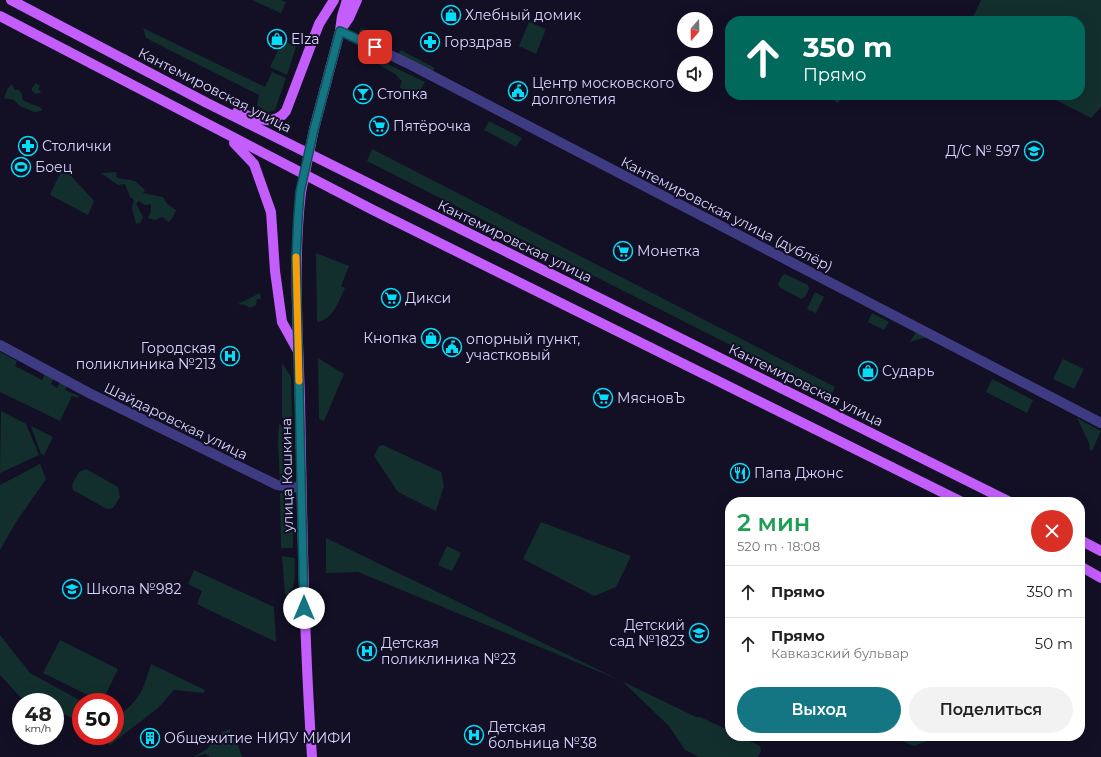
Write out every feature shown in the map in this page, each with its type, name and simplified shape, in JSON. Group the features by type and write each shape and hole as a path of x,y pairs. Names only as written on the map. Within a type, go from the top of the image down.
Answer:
{"main road":[{"name":"Кантемировская улица","path":"11,0 207,103 1000,497"},
{"path":"207,103 269,121 278,120 282,117 286,111 319,24 334,0"},
{"path":"340,31 342,16 347,0"},
{"path":"340,31 349,18 357,0"},
{"path":"0,16 380,214 952,497"},
{"name":"улица Кошкина","path":"312,757 304,614 296,259 300,192 314,129 340,31"},
{"path":"222,132 243,151 259,172 271,212 275,271 282,322 299,353"},
{"path":"1085,543 1101,551"},
{"path":"1085,569 1101,578"}],"street":[{"name":"Кантемировская улица (дублёр)","path":"340,31 417,68 560,144 1101,423"},
{"name":"Шайдаровская улица","path":"0,345 89,393 277,486 301,488"}],"green space":[{"path":"252,0 281,0 286,2 281,13"},
{"path":"981,0 1101,0 1101,107 1091,118 1056,100 1085,100 1085,16 973,16"},
{"path":"529,22 546,29 536,54 519,46"},
{"path":"143,28 265,87 272,72 286,78 275,110 268,112 257,106 259,95 146,38"},
{"path":"361,28 390,43 388,47 359,32"},
{"path":"283,40 296,47 287,75 270,67"},
{"path":"401,50 435,68 432,73 397,55"},
{"path":"377,59 425,82 419,93 411,90 408,95 400,87 402,81 395,74 378,64"},
{"path":"36,83 40,86 38,89 41,91 40,93 36,94 32,91 32,88"},
{"path":"12,84 15,90 19,90 22,94 22,99 41,108 42,111 34,112 20,106 14,100 4,98 8,88"},
{"path":"833,100 840,100 838,103"},
{"path":"489,121 522,138 516,147 484,130"},
{"path":"372,149 835,387 831,396 367,161"},
{"path":"63,167 94,201 88,215 50,195"},
{"path":"116,172 117,178 135,181 145,190 143,193 163,197 167,204 176,210 169,222 162,217 155,220 148,218 151,211 151,204 145,205 139,201 136,204 143,217 140,223 136,224 132,208 134,200 130,197 125,184 118,185 101,173"},
{"path":"316,253 349,266 341,286 345,288 334,310 323,321 317,322"},
{"path":"785,274 808,285 809,289 805,297 801,299 779,287 778,284 782,276"},
{"path":"815,292 824,297 816,313 807,309"},
{"path":"260,293 261,299 257,299 256,305 250,308 245,305 238,304"},
{"path":"872,313 889,322 884,330 868,322"},
{"path":"916,332 927,337 910,342"},
{"path":"0,352 17,361 15,366 42,380 47,370 56,375 51,384 57,388 62,379 69,383 65,390 79,396 78,398 72,396 60,421 0,392"},
{"path":"318,358 344,374 324,421 319,419"},
{"path":"1063,359 1084,369 1074,389 1053,379"},
{"path":"282,363 291,377 292,416 286,420 282,417"},
{"path":"992,379 1033,400 1027,413 986,392"},
{"path":"1,411 26,424 39,455 0,473"},
{"path":"1077,418 1101,431 1092,451 1090,450 1089,443"},
{"path":"279,424 292,432 294,476 289,481 280,481 278,442"},
{"path":"31,426 53,437 44,455 41,454"},
{"path":"383,445 441,472 444,486 436,511 398,492 374,456 379,446"},
{"path":"40,464 46,479 16,522 0,550 0,485"},
{"path":"86,469 118,487 120,497 113,508 107,509 73,490 72,485 79,472"},
{"path":"280,493 290,494 293,500 293,548 281,548"},
{"path":"541,522 631,556 616,587 594,596 523,559"},
{"path":"326,538 619,680 358,572 326,573"},
{"path":"447,546 461,553 452,571 438,565"},
{"path":"282,556 295,558 294,584 292,589 285,595"},
{"path":"194,570 274,607 276,642 197,604 202,591 188,584"},
{"path":"0,635 30,673 72,696 72,718 64,714 64,693 17,693 0,675"},
{"path":"60,640 118,669 106,693 84,693 43,673"},
{"path":"151,664 205,690 204,693 174,690 158,708 124,734 124,711 135,701 145,682"},
{"path":"622,681 696,717 700,717 725,729 725,741 750,741 760,746 761,751 758,757 699,757 685,750 669,726"},
{"path":"230,729 230,737 237,742 242,757 210,757 206,754 193,757 207,749 221,733"},
{"path":"902,741 927,741 914,746"}],"slow traffic":[{"path":"296,257 299,381"}],"place":[{"name":"Хлебный домик","path":"451,15"},
{"name":"Elza","path":"277,39"},
{"name":"Горздрав","path":"430,42"},
{"name":"Центр московского долголетия","path":"518,91"},
{"name":"Стопка","path":"363,94"},
{"name":"Пятёрочка","path":"379,126"},
{"name":"Столички","path":"28,146"},
{"name":"Д/C № 597","path":"1034,151"},
{"name":"Боец","path":"21,167"},
{"name":"Монетка","path":"623,251"},
{"name":"Дикси","path":"391,298"},
{"name":"Кнопка","path":"431,338"},
{"name":"опорный пункт, участковый","path":"452,347"},
{"name":"Городская поликлиника №213","path":"230,356"},
{"name":"Сударь","path":"868,371"},
{"name":"МясновЪ","path":"603,398"},
{"name":"Папа Джонс","path":"740,473"},
{"name":"Школа №982","path":"72,589"},
{"name":"Детский сад №1823","path":"699,633"},
{"name":"Детская поликлиника №23","path":"367,651"},
{"name":"Детская больница №38","path":"474,735"},
{"name":"Общежитие НИЯУ МИФИ","path":"150,738"}],"route":[{"path":"304,608 304,553 301,488 296,259 300,192 314,129 340,31 375,47"}]}
